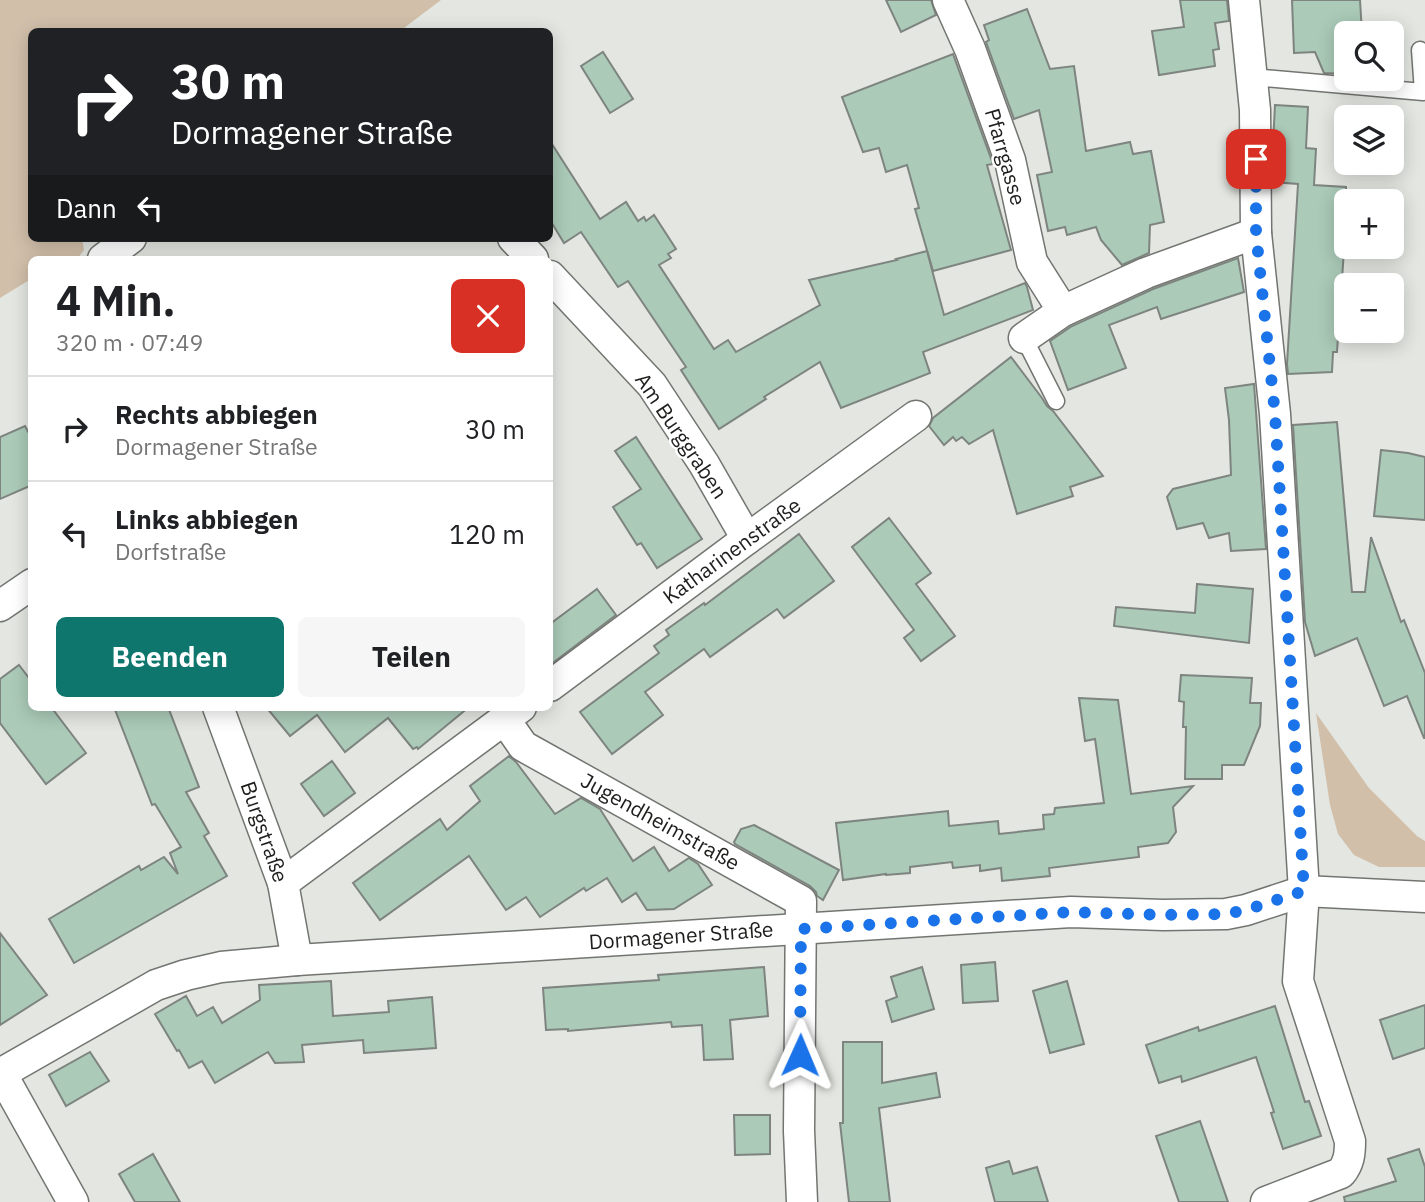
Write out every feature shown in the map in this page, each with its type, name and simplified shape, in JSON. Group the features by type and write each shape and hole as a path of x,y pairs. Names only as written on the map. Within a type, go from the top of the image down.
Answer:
{"street":[{"name":"Pfarrgasse","path":"948,0 970,49 1010,159 1032,262 1063,311"},
{"path":"1244,0 1255,110 1256,233 1275,414 1304,891 1298,981 1350,1141 1347,1166 1340,1173 1266,1202"},
{"path":"1024,338 1063,311 1146,273 1256,233"},
{"path":"107,256 126,242"},
{"path":"517,242 530,256"},
{"name":"Am Burggraben","path":"553,279 652,385 705,464 747,539"},
{"name":"Katharinenstraße","path":"553,684 916,416"},
{"path":"0,606 28,587"},
{"name":"Burgstraße","path":"219,711 283,883 297,960"},
{"path":"283,883 513,713"},
{"name":"Jugendheimstraße","path":"513,713 523,746 801,901 801,929"},
{"name":"Dormagener Straße","path":"1,1074 156,985 221,967 1070,912 1226,914 1304,891 1425,897"},
{"path":"801,929 799,1131 802,1202"},
{"path":"1,1074 73,1202"}],"lane":[{"path":"1252,77 1423,92 1420,50"},
{"path":"1024,338 1056,401"}],"shaded area":[{"path":"0,0 441,0 404,28 28,28 28,242 83,242 84,250 79,256 28,256 28,281 0,298"},
{"path":"1316,713 1369,788 1425,841 1425,867 1379,867 1354,855 1338,834 1330,805"}],"building":[{"path":"886,0 931,0 936,15 901,32"},
{"path":"1180,0 1227,0 1229,21 1215,23 1219,49 1213,50 1215,66 1159,75 1152,31 1184,27"},
{"path":"1292,0 1360,0 1361,21 1334,21 1334,73 1324,73 1315,52 1294,53"},
{"path":"1027,9 1050,69 1074,66 1086,151 1130,142 1133,154 1151,151 1164,222 1150,225 1149,253 1122,265 1101,240 1096,227 1067,235 1065,227 1048,231 1037,175 1052,172 1039,110 1014,119 986,42 989,40 984,25"},
{"path":"603,52 633,99 610,113 581,66"},
{"path":"953,54 993,164 987,165 1011,250 933,271 915,209 919,208 907,165 886,172 879,148 863,152 842,97"},
{"path":"1275,105 1308,107 1306,148 1316,149 1314,185 1346,187 1334,189 1334,259 1343,259 1342,273 1334,273 1334,343 1338,343 1337,352 1333,352 1332,372 1288,374 1298,184 1273,182"},
{"path":"553,146 600,219 626,202 638,221 644,217 646,221 654,215 676,249 668,254 671,258 659,265 714,349 728,340 736,352 820,305 809,280 927,251 944,315 1025,283 1033,310 923,352 930,373 841,408 820,362 719,429 681,370 686,367 628,281 618,287 581,232 564,243 553,225"},
{"path":"1238,258 1244,292 1161,319 1157,307 1109,325 1126,368 1068,390 1050,341 1072,326 1153,289"},
{"path":"1011,357 1103,476 1070,487 1073,496 1017,514 993,430 969,444 962,437 956,441 953,437 944,445 929,426 933,418"},
{"path":"1254,384 1266,549 1231,551 1229,533 1209,538 1203,523 1177,529 1167,497 1173,489 1231,475 1225,388"},
{"path":"1337,422 1352,592 1365,592 1371,537 1401,622 1404,620 1425,673 1425,738 1407,696 1384,706 1357,638 1315,656 1305,622 1293,425"},
{"path":"25,426 28,432 28,487 0,499 0,437"},
{"path":"636,437 702,539 657,568 641,543 637,545 613,507 641,489 615,451"},
{"path":"1381,450 1425,457 1425,520 1374,516"},
{"path":"889,518 931,573 916,584 955,636 921,661 904,638 914,630 852,547"},
{"path":"799,534 834,581 784,618 777,609 710,657 704,649 645,692 663,715 612,754 580,712 659,653 654,646 669,635 666,630 704,603 705,605"},
{"path":"1197,584 1253,589 1249,643 1114,626 1116,607 1195,613"},
{"path":"597,589 616,615 553,663 553,622"},
{"path":"19,665 28,677 28,711 54,711 86,753 46,784 0,723 0,679"},
{"path":"1181,675 1252,678 1250,703 1261,703 1260,726 1244,765 1222,765 1222,779 1185,779 1186,727 1183,727 1184,702 1179,701"},
{"path":"1079,698 1118,700 1131,794 1193,786 1173,807 1176,832 1168,843 1138,847 1139,857 1049,868 1050,876 1002,881 1001,868 980,871 980,865 953,868 952,862 910,867 910,873 843,880 836,823 948,811 949,826 998,821 999,834 1044,829 1043,815 1054,814 1055,808 1104,803 1095,739 1085,741"},
{"path":"116,711 170,711 199,787 186,792 209,833 204,836 227,876 74,963 49,919 139,866 141,870 164,857 178,874 170,853 181,847 155,804 152,805"},
{"path":"269,711 464,711 418,749 413,749 388,718 345,752 317,715 290,736"},
{"path":"509,756 555,814 581,798 600,809 633,861 654,847 669,871 689,858 698,864 712,885 674,909 647,910 636,893 622,902 607,878 586,891 584,888 540,917 526,897 506,910 469,856 380,920 353,883 440,819 447,830 480,801 470,786"},
{"path":"332,761 355,793 324,816 301,784"},
{"path":"754,825 839,870 823,900 810,886 735,844 741,829"},
{"path":"0,933 47,995 0,1025"},
{"path":"995,962 998,1001 963,1003 961,965"},
{"path":"764,967 768,1016 730,1020 733,1059 704,1060 702,1025 672,1027 671,1022 568,1031 546,1030 543,988 659,980 658,975"},
{"path":"922,967 934,1009 892,1022 886,1001 897,997 891,977"},
{"path":"331,981 333,1016 389,1012 388,1001 432,997 436,1048 364,1053 363,1040 302,1045 304,1062 275,1063 268,1052 215,1083 202,1061 189,1068 155,1014 186,996 197,1016 213,1007 222,1023 260,1000 259,985"},
{"path":"1067,981 1084,1044 1050,1053 1033,991"},
{"path":"1425,1005 1425,1048 1393,1059 1380,1020"},
{"path":"1275,1006 1305,1102 1309,1101 1321,1136 1283,1149 1256,1057 1182,1082 1181,1076 1159,1083 1146,1045 1198,1027 1199,1031"},
{"path":"843,1042 882,1042 882,1083 936,1073 940,1097 879,1108 890,1202 849,1202 840,1123 843,1123"},
{"path":"90,1052 109,1081 66,1106 49,1075"},
{"path":"734,1115 770,1115 770,1154 735,1155"},
{"path":"1200,1121 1228,1202 1179,1202 1156,1136"},
{"path":"1419,1149 1425,1167 1425,1202 1345,1202 1344,1197 1396,1181 1388,1159"},
{"path":"153,1154 180,1202 135,1202 119,1174"},
{"path":"1009,1161 1013,1174 1037,1167 1048,1202 995,1202 986,1168"}],"route":[{"path":"800,1055 801,929 1070,912 1226,914 1304,891 1275,414 1256,233 1256,159"}]}
